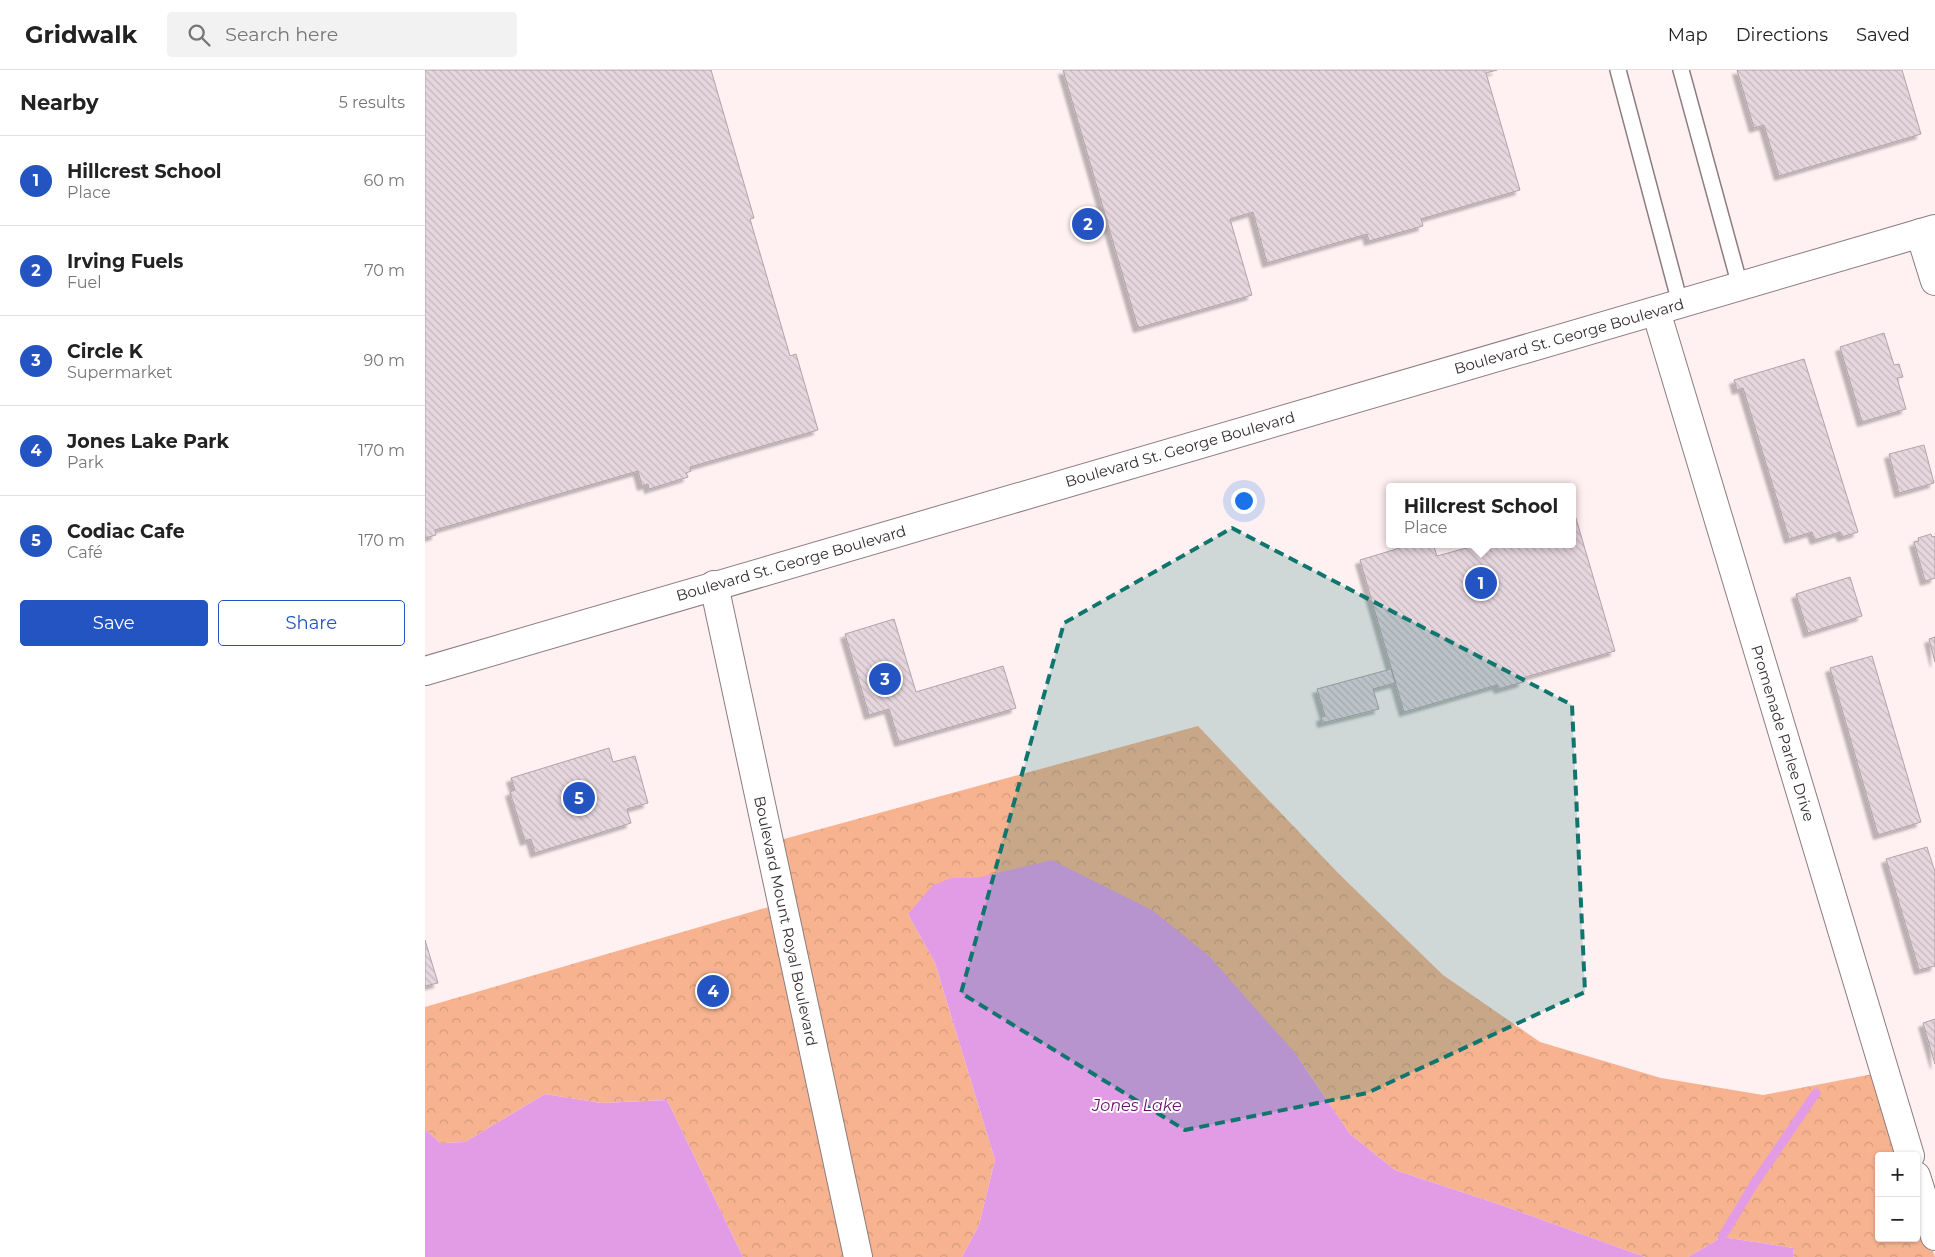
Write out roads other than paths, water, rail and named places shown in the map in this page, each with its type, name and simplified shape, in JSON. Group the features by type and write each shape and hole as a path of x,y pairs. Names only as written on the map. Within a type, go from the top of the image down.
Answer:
{"street":[{"name":"Boulevard St. George Boulevard","path":"425,671 1928,231"},
{"path":"1928,231 1935,281"},
{"name":"Promenade Parlee Drive","path":"1668,307 1914,1152"},
{"name":"Boulevard Mount Royal Boulevard","path":"714,585 858,1257"},
{"name":"Promenade Parlee Drive","path":"1920,1172 1935,1236"}],"lane":[{"path":"1618,70 1668,307"},
{"path":"1681,70 1740,286"}],"water":[{"name":"Jones Lake","path":"1052,860 1152,910 1208,955 1295,1053 1350,1134 1395,1170 1501,1205 1645,1257 962,1257 979,1225 995,1160 935,963 908,914 933,885 952,878 976,878"},
{"path":"545,1094 601,1103 667,1100 743,1257 425,1257 425,1129 440,1143 465,1142"},
{"path":"1722,1237 1794,1248 1793,1257 1688,1257"}],"waterway":[{"path":"1722,1237 1754,1184 1816,1093"}],"place":[{"name":"Irving Fuels","path":"1088,224"},
{"name":"Hillcrest School","path":"1481,583"},
{"name":"Circle K","path":"885,679"},
{"name":"Codiac Cafe","path":"579,798"},
{"name":"Jones Lake Park","path":"713,991"}]}
